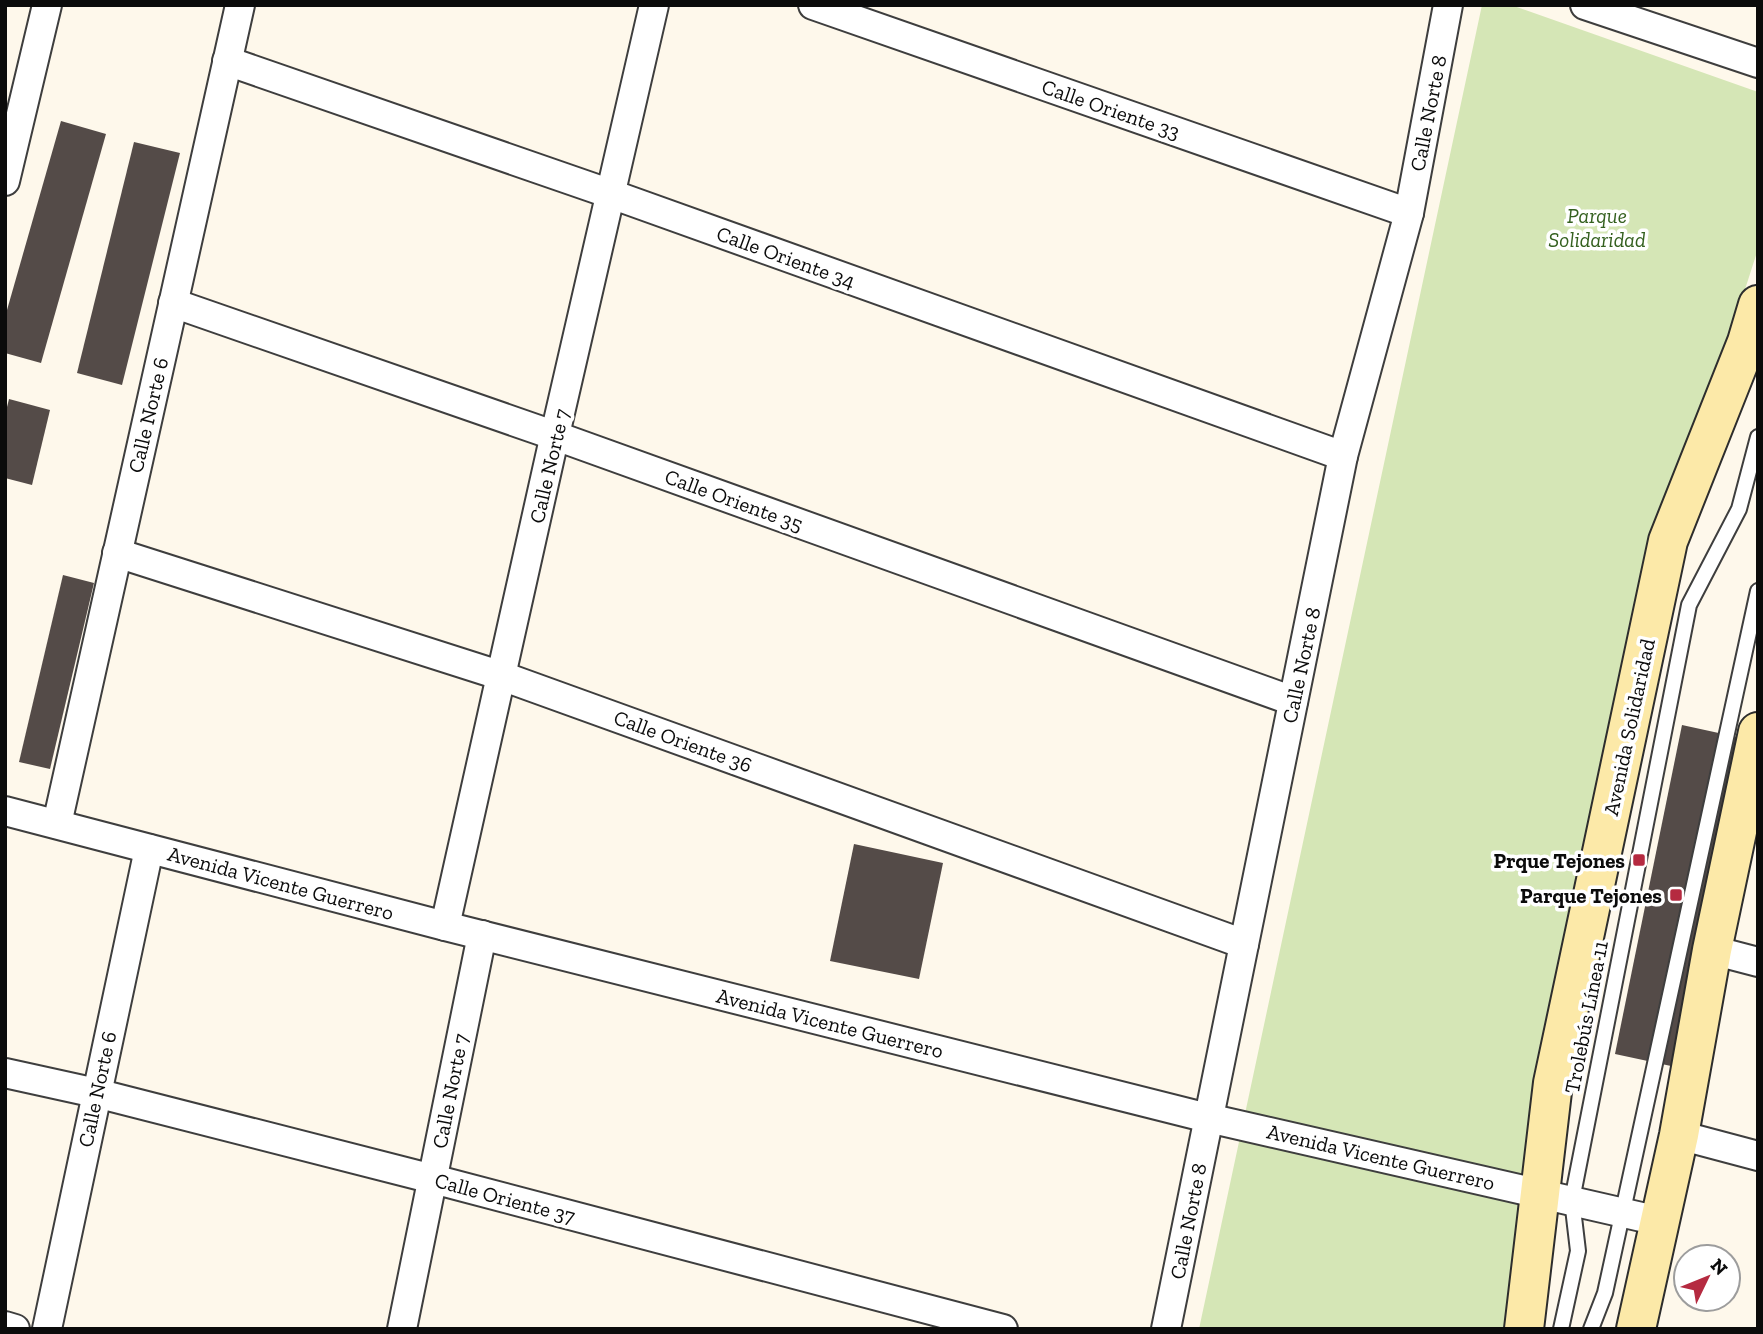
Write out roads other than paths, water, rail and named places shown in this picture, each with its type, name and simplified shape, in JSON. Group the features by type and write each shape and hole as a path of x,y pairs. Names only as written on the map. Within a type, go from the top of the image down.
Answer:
{"street":[{"path":"5,181 47,5"},
{"name":"Calle Norte 6","path":"57,824 240,5"},
{"name":"Calle Norte 7","path":"445,926 499,675 654,5"},
{"name":"Calle Oriente 33","path":"813,5 1409,213"},
{"name":"Calle Norte 8","path":"1166,1329 1343,456 1409,213 1448,5"},
{"path":"1585,5 1758,63"},
{"name":"Calle Oriente 34","path":"227,61 611,194 1343,456"},
{"name":"Calle Oriente 35","path":"173,303 556,436 1293,701"},
{"name":"Avenida Solidaridad","path":"1524,1329 1556,1196 1553,1083 1668,541 1747,342 1758,305"},
{"name":"Calle Oriente 36","path":"117,553 499,675 1244,944"},
{"path":"1636,1329 1679,1135 1712,950 1757,741"},
{"name":"Avenida Vicente Guerrero","path":"5,811 482,936 1209,1118 1659,1221"},
{"name":"Calle Norte 6","path":"47,1329 149,849"},
{"name":"Calle Norte 7","path":"402,1329 482,936"},
{"path":"1712,950 1758,961"},
{"name":"Calle Oriente 37","path":"5,1073 96,1093 433,1179 1003,1329"},
{"path":"1679,1135 1758,1156"},
{"path":"5,1326 15,1329"}],"lane":[{"name":"Trolebús Línea 11","path":"1561,1329 1578,1251 1556,1196 1689,605 1739,509 1758,437"},
{"path":"1591,1329 1605,1293 1758,591"}],"place":[{"name":"Prque Tejones","path":"1639,860"},
{"name":"Parque Tejones","path":"1676,895"}],"park label":[{"name":"Parque Solidaridad","path":"1597,227"}]}
